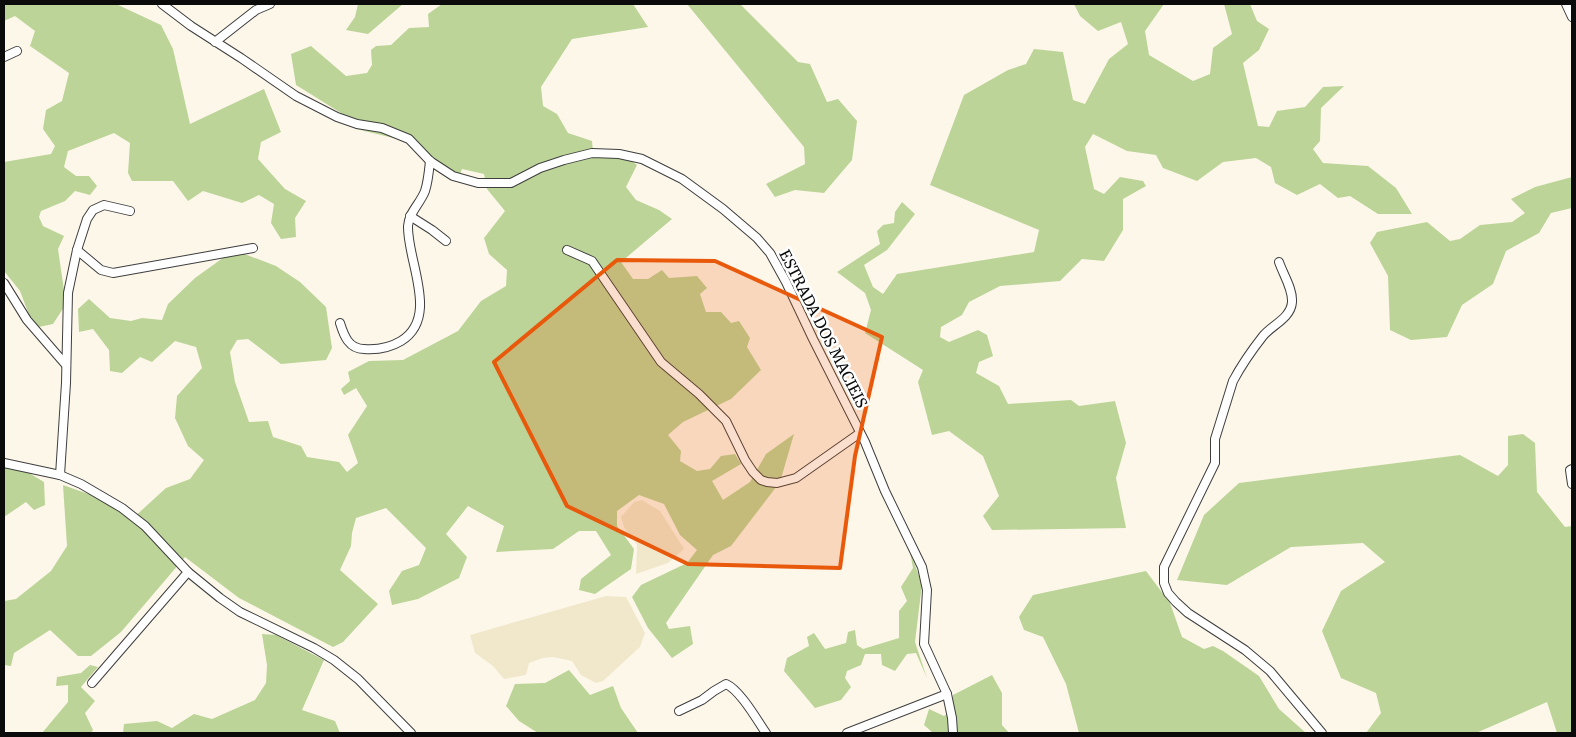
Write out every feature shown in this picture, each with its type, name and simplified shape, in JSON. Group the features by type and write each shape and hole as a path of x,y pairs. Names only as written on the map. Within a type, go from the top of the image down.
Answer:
{"street":[{"name":"ESTRADA DOS MACIEIS","path":"162,4 191,26 296,96 357,124 382,128 409,139 430,161 453,176 467,181 497,184 517,181 540,168 592,153 619,154 642,159 682,179 723,209 757,238 770,253 860,433 922,568 927,590 924,644 947,694 953,733"},
{"path":"215,42 256,10 270,4"},
{"path":"1566,4 1572,18"},
{"path":"4,57 17,51"},
{"path":"340,323 345,338 359,349 394,345 407,337 416,326 421,310 421,300 408,236 410,216 424,192 430,161"},
{"path":"60,475 66,383 68,293 77,250 87,219 93,210 104,205 130,211"},
{"path":"410,216 446,241"},
{"path":"77,250 101,270 113,273 253,248"},
{"path":"567,250 592,262 661,362 699,394 726,421 745,460 761,480 777,483 796,478 860,433"},
{"path":"1278,262 1291,295 1290,308 1286,316 1264,335 1233,381 1215,439 1215,463 1164,567 1164,583 1172,598 1188,614 1244,650 1270,671 1322,733"},
{"path":"4,283 27,320 66,365"},
{"path":"4,463 60,475 81,484 122,508 145,526 188,572 231,606 267,626 322,652 339,663 358,679 411,733"},
{"path":"1572,469 1570,470 1572,484"},
{"path":"92,683 188,572"},
{"path":"679,711 702,700 726,684 732,687 740,696 766,733"},
{"path":"847,733 947,694"}],"highlighted area":[{"path":"617,260 715,261 882,337 855,456 840,568 688,564 567,506 494,362"}],"shaded area":[{"path":"642,500 660,511 684,549 668,563 636,574 637,545 624,527 621,517 634,502"},
{"path":"606,596 626,597 645,633 640,647 603,681 596,683 581,675 572,661 553,657 529,663 526,675 504,679 493,666 475,653 470,635"}],"green space":[{"path":"4,4 116,4 161,25 173,49 190,124 264,89 281,132 261,142 258,159 285,189 306,201 295,218 296,237 281,239 271,223 274,204 259,195 242,203 203,191 188,201 173,181 132,181 128,173 130,143 114,133 68,151 64,167 76,176 89,176 97,186 90,195 75,191 65,201 41,211 39,217 43,226 64,236 58,249 66,304 53,324 34,328 20,291 4,271 4,162 51,154 55,146 43,129 46,110 62,101 69,73 30,46 35,31 15,16 4,21"},
{"path":"358,4 403,4 368,34 346,30 355,17"},
{"path":"442,4 633,4 648,27 572,39 541,87 543,106 557,114 568,133 592,141 593,152 623,155 637,165 626,187 636,200 659,210 672,219 621,262 633,279 648,279 662,270 669,278 697,276 707,288 700,294 706,312 721,312 731,323 739,321 750,338 747,347 761,370 731,399 683,422 668,435 681,451 680,461 697,471 710,469 721,456 735,454 741,464 712,481 723,500 750,482 766,454 794,434 780,482 731,546 713,555 666,623 669,629 690,626 693,644 672,658 648,628 632,597 641,585 687,563 697,550 680,535 664,504 639,495 617,511 617,526 634,549 631,569 595,594 579,590 581,579 611,555 596,531 579,531 553,549 496,552 504,526 468,506 446,534 467,557 459,578 418,599 392,605 389,591 402,571 419,565 426,548 386,508 356,518 351,546 340,570 378,604 343,642 333,647 239,598 185,557 121,632 91,656 78,656 50,630 14,653 11,666 4,665 4,601 16,599 51,571 67,546 63,485 108,501 131,520 166,488 190,479 204,460 188,446 175,418 177,396 202,368 196,347 175,341 152,362 140,357 122,373 110,371 109,350 93,329 79,332 78,309 89,299 110,318 131,321 142,318 162,320 168,304 195,278 234,250 276,266 300,282 326,307 332,348 326,360 281,364 248,339 237,340 230,352 235,382 249,422 268,421 273,437 301,446 307,457 339,462 347,472 358,463 348,435 367,406 356,388 344,395 341,389 350,381 348,372 369,361 403,360 458,331 481,301 506,286 507,270 489,254 484,238 505,211 487,189 484,174 462,169 458,180 429,167 410,142 356,129 341,113 296,85 291,54 311,46 346,76 367,73 372,65 371,50 376,46 391,45 409,28 429,27 428,14"},
{"path":"687,4 740,4 798,62 810,64 827,102 838,99 857,121 852,160 824,193 795,190 775,197 766,184 805,164 804,147"},
{"path":"1074,4 1164,4 1145,31 1149,55 1193,81 1210,74 1213,48 1232,34 1224,4 1250,4 1257,21 1269,29 1259,50 1243,63 1258,126 1269,127 1277,111 1305,107 1323,87 1344,86 1321,108 1320,141 1313,149 1323,163 1368,166 1396,188 1412,214 1378,214 1350,196 1338,198 1320,184 1297,195 1275,183 1271,167 1256,158 1223,162 1197,181 1163,168 1156,155 1127,151 1093,134 1085,147 1094,189 1104,194 1120,177 1143,181 1146,186 1123,199 1123,230 1104,261 1082,259 1060,281 1000,286 969,302 962,315 941,327 940,337 949,342 978,330 987,335 993,356 979,362 976,373 999,386 1008,404 1071,400 1079,406 1115,401 1126,443 1116,478 1126,528 992,530 983,516 999,496 983,456 949,431 932,435 918,382 923,370 865,333 871,310 865,293 837,272 880,244 877,231 883,225 894,223 895,212 902,202 915,214 887,250 864,265 873,287 883,294 897,274 1034,252 1039,230 930,185 964,95 1008,70 1026,64 1034,49 1063,52 1073,100 1085,104 1109,59 1128,44 1121,22 1098,31 1080,16"},
{"path":"1572,177 1572,208 1551,213 1539,233 1506,251 1493,284 1462,305 1447,337 1411,340 1390,330 1388,276 1370,243 1377,232 1427,222 1450,241 1460,239 1480,225 1512,222 1525,213 1511,199 1535,187"},
{"path":"1523,434 1535,443 1537,492 1565,527 1572,526 1572,733 1557,733 1547,702 1476,733 1366,733 1381,713 1376,693 1341,678 1322,631 1341,591 1385,562 1363,543 1291,547 1227,585 1177,580 1204,515 1239,483 1460,455 1498,476 1508,465 1508,436"},
{"path":"4,462 14,464 44,482 45,505 34,510 26,502 4,517"},
{"path":"910,552 922,584 915,642 927,678 916,653 907,654 895,671 882,665 881,654 865,654 861,665 847,671 845,678 851,687 841,700 815,708 784,671 787,658 809,646 807,637 814,633 825,649 846,643 848,632 855,630 857,645 863,649 899,638 899,611 907,601 901,587 913,568"},
{"path":"1146,571 1170,603 1182,637 1204,649 1213,646 1223,651 1259,676 1279,709 1306,733 1079,733 1066,684 1043,637 1024,630 1019,617 1033,595"},
{"path":"262,634 276,635 324,660 302,710 335,721 340,733 123,733 124,724 157,721 172,728 194,714 212,719 255,700 266,683 267,665"},
{"path":"90,665 98,667 81,687 95,701 85,713 93,730 91,733 42,733 68,702 68,685 56,686 57,677 81,673"},
{"path":"569,670 590,695 613,686 621,708 638,733 538,733 519,721 506,706 515,684 545,683"},
{"path":"992,675 1002,693 1002,725 1009,733 933,733 924,725 929,709 944,716 950,711 953,695"}]}
